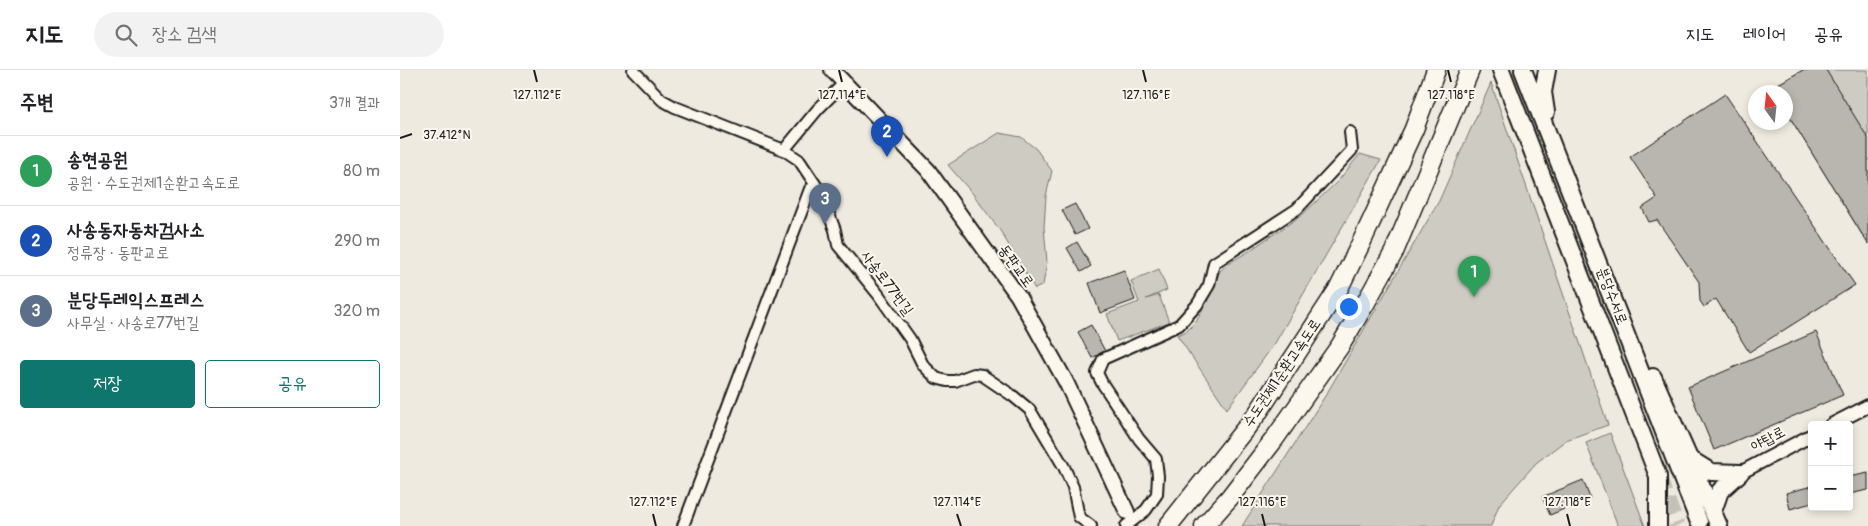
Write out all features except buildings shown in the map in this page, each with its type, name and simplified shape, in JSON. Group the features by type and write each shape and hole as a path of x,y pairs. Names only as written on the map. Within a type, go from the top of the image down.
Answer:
{"highway":[{"name":"수도권제1순환고속도로","path":"1168,526 1257,414 1339,288 1414,129 1436,70"},
{"name":"수도권제1순환고속도로","path":"1204,526 1230,497 1273,441 1340,346 1365,304 1394,252 1470,70"},
{"name":"분당수서로","path":"1501,70 1658,476 1658,526"},
{"name":"분당수서로","path":"1523,70 1699,522"},
{"path":"1547,70 1543,92 1550,139"},
{"path":"1611,294 1664,398 1716,518"},
{"path":"1690,459 1711,472 1740,472"},
{"path":"1716,518 1720,491 1740,472"}],"main road":[{"name":"동판교로","path":"832,70 928,170 1018,296 1066,382 1127,512"}],"street":[{"name":"사송로77번길","path":"633,70 662,100 784,150 799,160 821,193 835,230 838,245 878,294 910,339 923,365 936,378 947,381 955,381 970,375 982,375 1030,410 1064,467 1072,487 1080,521 1090,526"},
{"path":"784,150 818,109 844,83"},
{"path":"1126,526 1146,510 1157,494 1158,476 1156,459 1139,439 1102,383 1097,373 1103,359 1179,325 1197,305 1205,292 1214,263 1297,208 1352,150 1350,132"},
{"path":"683,526 810,189 821,193"},
{"path":"1839,421 1868,406"},
{"name":"야탑로","path":"1740,472 1808,437"}],"shaded area":[{"path":"1803,70 1868,70 1868,235 1864,238 1793,122 1793,85 1776,85"},
{"path":"1491,83 1608,425 1566,440 1536,463 1499,505 1491,526 1242,526 1327,393 1439,201"},
{"path":"999,133 1021,137 1036,149 1052,171 1046,196 1044,227 1047,262 1043,285 1035,289 1001,232 973,194 948,165"},
{"path":"1360,154 1381,160 1275,343 1227,409 1177,335 1187,331 1196,322 1220,271 1229,263 1302,215 1338,181"},
{"path":"1159,269 1167,290 1146,299 1159,295 1169,322 1117,341 1107,314 1139,302 1131,281"},
{"path":"1610,433 1645,526 1618,526 1586,443"}],"tunnel":[{"path":"1659,478 1677,526"}],"place":[{"name":"사송동자동차검사소","path":"887,157"},
{"name":"분당두레익스프레스","path":"825,224"},
{"name":"송현공원","path":"1474,297"}]}
